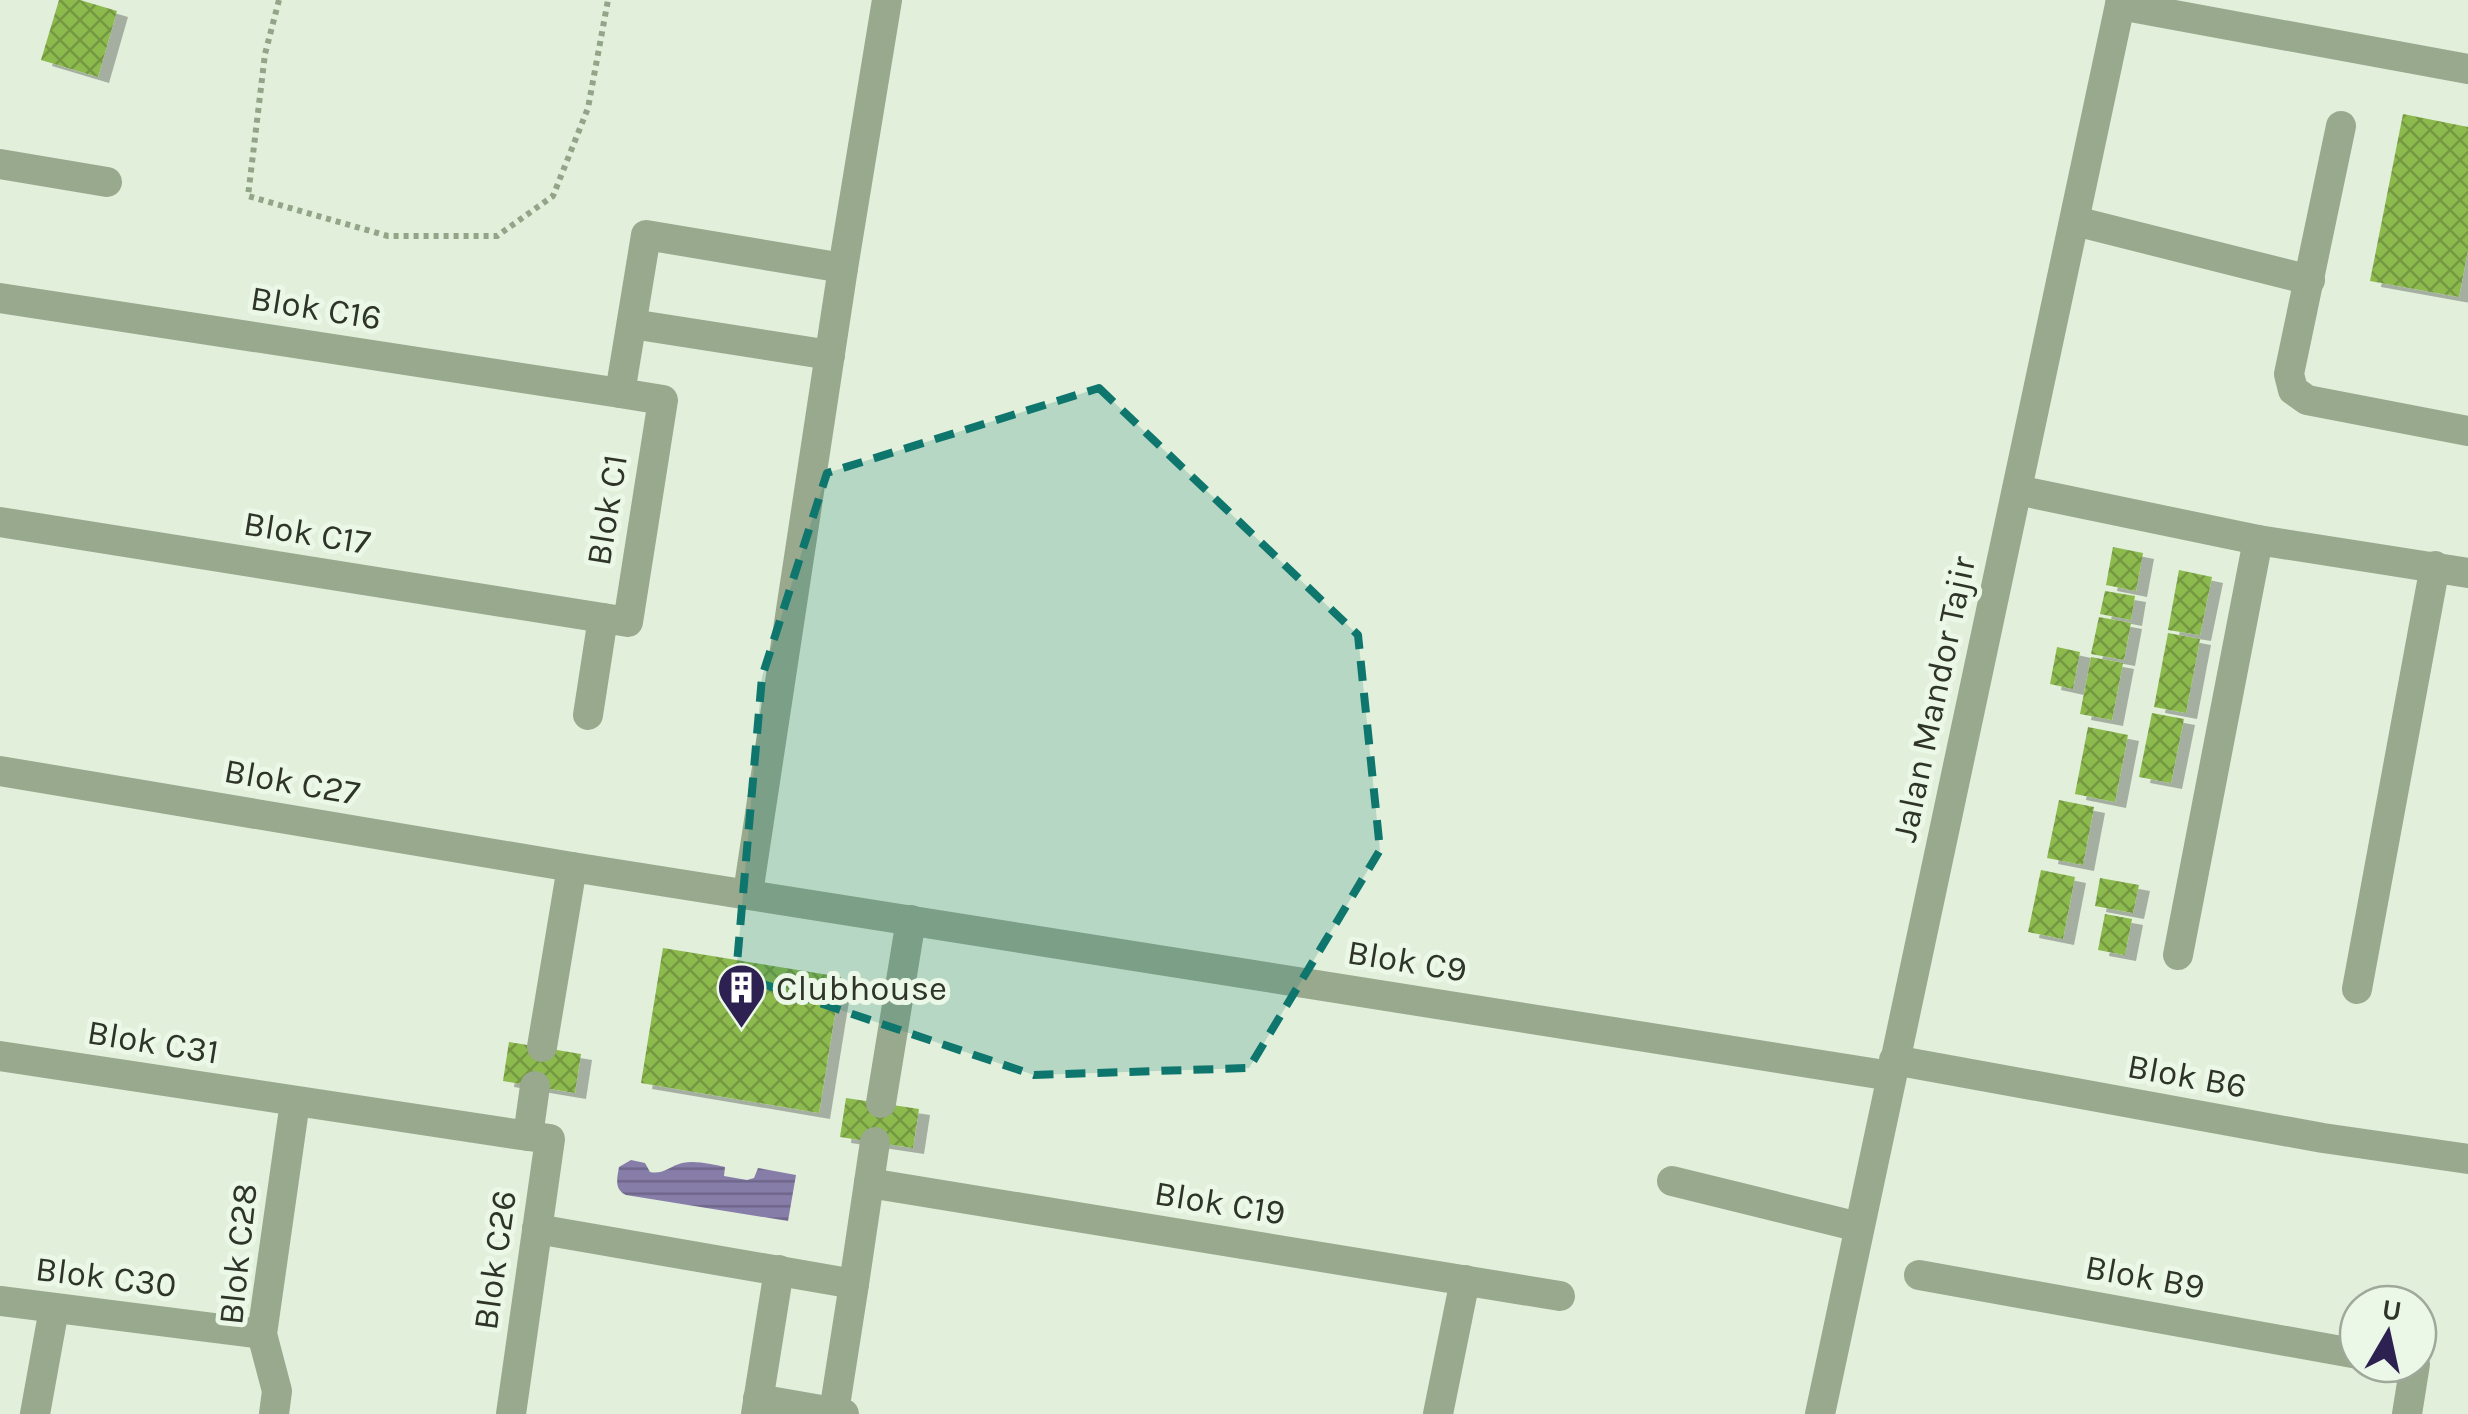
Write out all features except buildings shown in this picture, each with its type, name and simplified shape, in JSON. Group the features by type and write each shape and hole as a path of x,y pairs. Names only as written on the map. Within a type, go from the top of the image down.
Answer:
{"street":[{"path":"748,893 887,0"},
{"path":"2120,2 2468,69"},
{"name":"Jalan Mandor Tajir","path":"1820,1414 2120,2"},
{"path":"2341,126 2290,374 2294,390 2307,400 2468,431"},
{"path":"0,164 107,182"},
{"path":"2075,222 2310,280"},
{"path":"620,393 646,235 843,268"},
{"name":"Blok C16","path":"0,298 620,393"},
{"path":"632,324 830,355"},
{"name":"Blok C1","path":"588,715 603,618 628,622 663,400 620,393"},
{"path":"2017,490 2258,540 2468,573"},
{"name":"Blok C17","path":"0,522 603,618"},
{"path":"2178,955 2258,540"},
{"path":"2357,989 2434,566"},
{"name":"Blok C27","path":"0,770 748,893"},
{"path":"542,1048 572,867"},
{"name":"Blok C9","path":"748,893 1893,1068"},
{"path":"881,1103 911,920"},
{"name":"Blok C31","path":"0,1056 528,1136"},
{"name":"Blok B6","path":"1893,1068 2468,1158"},
{"path":"528,1136 536,1086"},
{"name":"Blok C28","path":"274,1414 277,1391 262,1334 294,1102"},
{"name":"Blok C26","path":"511,1414 550,1140 528,1136"},
{"path":"779,1270 757,1406 839,1413 875,1142"},
{"path":"1672,1181 1859,1227"},
{"name":"Blok C19","path":"868,1184 1560,1296"},
{"path":"538,1229 854,1284"},
{"name":"Blok B9","path":"1920,1275 2338,1350"},
{"path":"1438,1414 1465,1280"},
{"name":"Blok C30","path":"0,1300 262,1334"},
{"path":"35,1414 54,1309"},
{"path":"2407,1414 2412,1384"}],"path":[{"path":"279,0 265,54 248,196 388,236 496,236 553,196 588,108 608,0"}],"highlighted area":[{"path":"1099,388 1358,635 1380,850 1249,1068 1034,1075 736,975 762,677 827,473"}],"shaded area":[{"path":"631,1160 645,1163 655,1173 693,1162 725,1167 724,1176 747,1180 754,1178 758,1168 796,1175 788,1221 626,1195 618,1187 619,1167"}],"place":[{"name":"Clubhouse","path":"741,1030"}]}
